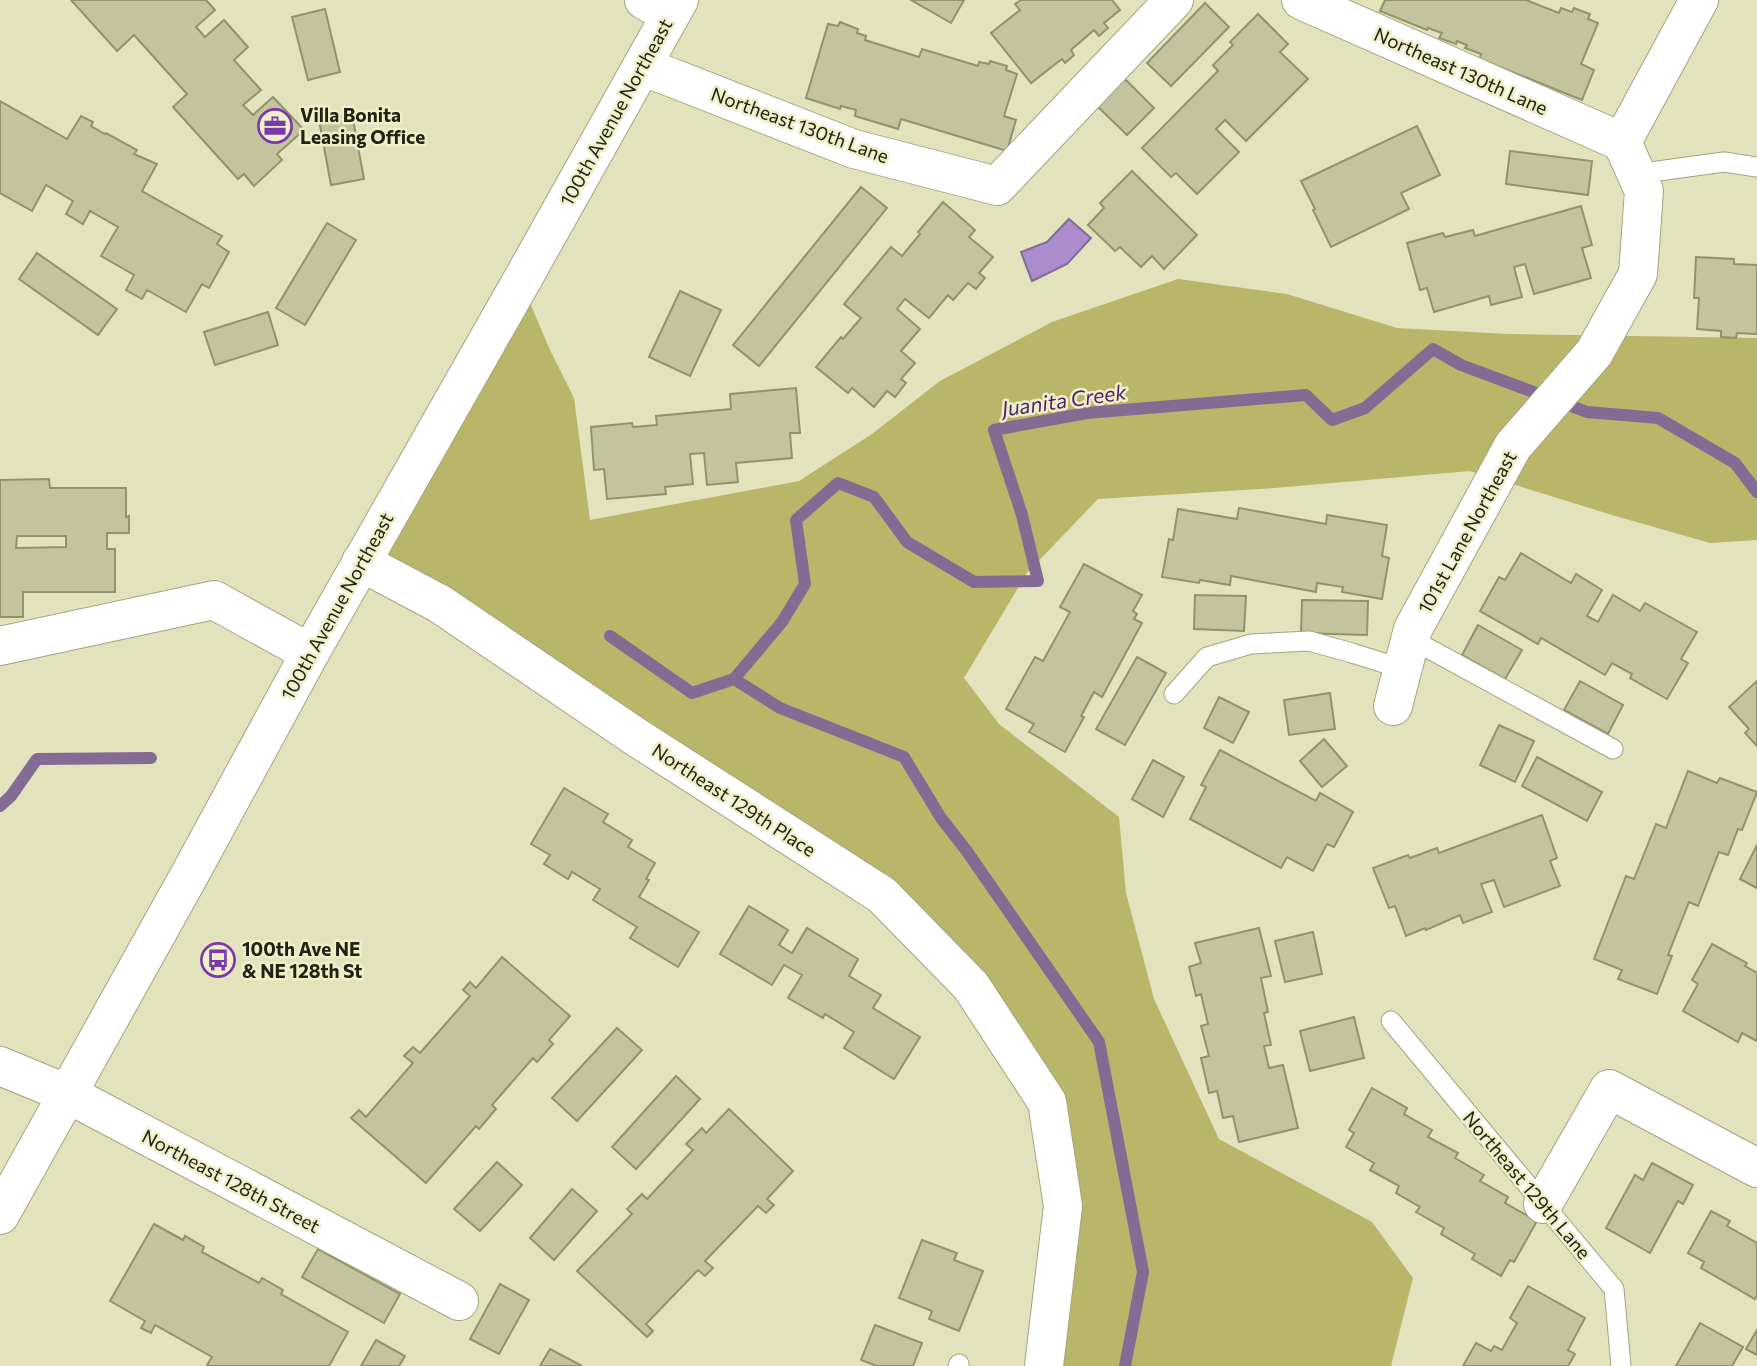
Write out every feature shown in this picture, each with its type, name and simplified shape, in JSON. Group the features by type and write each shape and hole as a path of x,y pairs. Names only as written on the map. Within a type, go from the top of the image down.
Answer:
{"street":[{"name":"Northeast 130th Lane","path":"642,66 854,149 997,186 1174,0"},
{"name":"Northeast 130th Lane","path":"1301,0 1629,158"},
{"path":"1629,158 1699,0"},
{"name":"100th Avenue Northeast","path":"0,1215 310,653 642,66 664,5"},
{"name":"101st Lane Northeast","path":"1393,706 1413,629 1513,446 1594,353 1638,274 1644,191 1629,158"},
{"name":"Northeast 129th Place","path":"361,562 440,604 633,735 883,895 971,986 1046,1102 1063,1206 1044,1366"},
{"path":"0,646 214,600 310,653"},
{"name":"Northeast 128th Street","path":"0,1066 68,1094 459,1301"},
{"path":"1543,1204 1609,1089 1757,1168"}],"lane":[{"path":"1629,158 1724,162 1757,167"},
{"path":"1174,694 1207,657 1251,644 1309,641 1352,653 1407,654 1613,749"},
{"name":"Northeast 129th Lane","path":"1391,1021 1614,1289 1621,1366"}],"shaded area":[{"path":"1069,219 1091,238 1067,264 1032,281 1021,252 1047,242"},
{"path":"1178,279 1287,294 1397,328 1508,334 1757,338 1757,540 1710,543 1470,471 1275,488 1098,499 1027,573 964,678 999,724 1119,817 1126,893 1154,999 1219,1139 1372,1222 1413,1278 1391,1366 1044,1366 1047,1102 882,895 361,562 521,282 574,398 590,520 799,481 872,434 940,381 1052,322"}],"building":[{"path":"71,0 206,0 215,10 196,27 205,37 224,20 248,47 234,60 261,90 243,105 253,115 273,97 304,130 277,154 282,160 254,186 244,174 238,179 173,107 187,94 134,35 117,51"},
{"path":"911,0 964,0 951,23"},
{"path":"1021,0 1112,0 1120,10 1104,23 1108,28 1099,36 1094,30 1071,50 1074,55 1065,63 1062,59 1031,83 991,33 1020,10 1015,4"},
{"path":"1385,0 1526,0 1559,13 1561,8 1572,12 1574,8 1590,14 1588,19 1598,23 1581,64 1594,70 1582,100 1480,59 1481,54 1465,48 1467,45 1439,38 1442,33 1428,28 1427,30 1380,11"},
{"path":"1205,3 1229,27 1171,86 1147,63"},
{"path":"325,9 340,72 308,80 292,17"},
{"path":"1258,14 1288,44 1280,52 1308,79 1246,141 1225,120 1216,129 1239,152 1197,194 1176,173 1171,177 1142,148 1218,71 1213,65 1233,45 1230,42"},
{"path":"840,22 858,29 857,33 866,36 865,40 919,57 922,49 978,66 979,62 989,64 990,61 1007,66 1006,70 1017,74 1004,116 1016,120 1007,151 901,119 898,129 855,116 856,110 841,106 840,109 806,98 828,24 838,26"},
{"path":"1121,75 1154,108 1127,135 1094,103"},
{"path":"0,101 67,139 81,116 93,122 91,126 137,150 134,154 157,164 142,191 222,236 217,244 229,252 209,288 202,284 186,312 147,290 142,299 126,290 134,275 101,256 118,227 90,211 83,224 66,214 73,201 46,185 32,211 0,193"},
{"path":"352,114 364,179 331,185 319,120"},
{"path":"1417,126 1440,175 1401,193 1409,209 1331,247 1301,181"},
{"path":"1510,151 1592,161 1588,195 1506,184"},
{"path":"1132,171 1197,235 1164,269 1152,256 1141,267 1120,247 1115,251 1088,225 1104,208 1100,203"},
{"path":"861,187 887,208 759,366 733,345"},
{"path":"943,202 975,230 969,237 993,257 979,273 985,278 976,289 968,283 953,300 948,295 929,318 905,299 897,309 920,329 901,351 915,363 901,379 906,383 895,397 887,391 874,407 852,388 848,393 816,367 861,318 844,304 891,247 902,256"},
{"path":"1581,206 1592,245 1582,248 1591,278 1534,294 1525,264 1514,267 1522,297 1491,305 1489,296 1434,312 1427,288 1420,290 1407,243 1443,233 1445,237 1473,230 1475,236"},
{"path":"327,223 356,240 305,325 276,308"},
{"path":"37,253 117,309 98,335 19,279"},
{"path":"1696,257 1734,259 1734,264 1757,265 1757,334 1737,333 1736,338 1721,337 1721,331 1697,329 1699,298 1694,298"},
{"path":"680,291 721,310 690,376 649,357"},
{"path":"268,312 278,345 215,365 204,332"},
{"path":"796,388 800,433 790,433 792,458 736,463 738,482 707,485 704,453 690,454 693,484 665,487 666,494 607,499 604,469 594,470 591,427 632,423 633,427 657,425 656,416 731,409 730,394"},
{"path":"49,479 50,488 126,488 129,533 107,533 107,549 115,549 115,592 23,592 23,617 0,617 0,480","holes":["17,536 66,536 66,547 16,548"]},
{"path":"1239,508 1326,524 1327,515 1387,525 1382,556 1389,558 1382,599 1342,592 1343,587 1317,583 1316,592 1231,576 1230,585 1162,577 1169,539 1173,540 1178,509 1237,519"},
{"path":"1521,553 1571,583 1576,574 1602,590 1587,616 1598,622 1613,595 1640,611 1645,603 1697,632 1681,659 1688,663 1667,699 1630,678 1632,674 1612,663 1605,675 1541,638 1538,644 1480,611 1499,577 1505,580"},
{"path":"1084,564 1142,595 1133,611 1137,614 1134,619 1142,623 1102,697 1094,692 1065,752 1029,732 1034,724 1006,709 1035,657 1043,661 1070,612 1060,607"},
{"path":"1195,595 1246,596 1244,631 1194,629"},
{"path":"1302,600 1368,601 1367,635 1301,633"},
{"path":"1478,625 1522,650 1505,679 1462,655"},
{"path":"1137,657 1166,673 1125,745 1096,729"},
{"path":"1580,681 1623,705 1608,734 1564,710"},
{"path":"1757,681 1757,746 1745,733 1749,729 1729,707"},
{"path":"1330,693 1335,729 1289,735 1284,700"},
{"path":"1219,697 1249,712 1233,743 1204,728"},
{"path":"1499,725 1534,741 1515,782 1480,765"},
{"path":"1324,739 1347,766 1322,787 1300,761"},
{"path":"1220,750 1316,801 1320,793 1353,812 1334,847 1327,844 1313,871 1287,857 1281,868 1190,819 1206,787 1201,785"},
{"path":"1537,757 1602,792 1587,821 1522,786"},
{"path":"1153,760 1184,777 1163,817 1132,799"},
{"path":"1688,771 1717,783 1720,778 1757,792 1742,830 1738,829 1728,855 1719,852 1698,906 1689,902 1668,955 1672,956 1657,994 1618,979 1622,970 1594,959 1626,876 1634,879 1656,824 1666,828"},
{"path":"564,788 608,814 603,822 632,840 628,847 655,863 639,897 699,932 678,967 630,938 637,927 593,900 600,889 572,872 568,879 544,864 550,855 531,844"},
{"path":"1542,815 1557,858 1550,861 1560,886 1504,907 1494,880 1481,884 1492,912 1463,923 1460,915 1406,936 1395,906 1389,908 1373,868 1437,848 1439,853"},
{"path":"1757,845 1757,888 1740,879"},
{"path":"749,906 788,930 779,945 792,953 807,928 858,959 849,976 881,995 873,1008 920,1037 894,1079 844,1048 854,1032 825,1014 823,1018 788,998 802,975 784,965 772,985 720,954"},
{"path":"1259,928 1271,976 1261,978 1268,1012 1264,1013 1271,1045 1264,1046 1269,1068 1283,1065 1298,1128 1239,1142 1233,1116 1223,1118 1217,1091 1209,1093 1201,1058 1209,1056 1201,1026 1208,1024 1201,994 1196,996 1189,967 1201,963 1195,943"},
{"path":"1313,932 1322,974 1285,982 1275,941"},
{"path":"1712,944 1747,963 1745,966 1757,973 1757,1041 1742,1033 1738,1042 1683,1011 1698,984 1692,980"},
{"path":"502,957 570,1016 549,1040 553,1044 537,1062 533,1058 492,1105 496,1109 479,1129 476,1126 426,1183 351,1118 359,1110 366,1117 413,1063 404,1056 413,1047 420,1053 470,996 463,990 470,982 476,988"},
{"path":"1354,1017 1364,1058 1310,1071 1300,1031"},
{"path":"617,1028 642,1050 577,1121 552,1098"},
{"path":"676,1076 700,1099 636,1169 612,1147"},
{"path":"1372,1088 1407,1108 1404,1114 1432,1130 1428,1137 1458,1153 1455,1158 1484,1175 1480,1181 1508,1197 1505,1203 1537,1221 1514,1262 1510,1260 1501,1276 1472,1259 1475,1254 1441,1234 1444,1228 1416,1212 1420,1207 1396,1193 1399,1186 1370,1170 1374,1163 1346,1147 1354,1133 1349,1130"},
{"path":"729,1109 793,1171 767,1199 774,1205 766,1213 758,1206 705,1261 713,1268 705,1276 698,1270 646,1324 653,1331 647,1337 577,1271 632,1214 627,1209 642,1194 647,1199 693,1150 686,1144 702,1128 706,1133"},
{"path":"497,1162 522,1185 480,1231 454,1209"},
{"path":"1652,1163 1693,1185 1683,1204 1678,1201 1650,1253 1606,1228 1635,1175 1643,1180"},
{"path":"572,1189 597,1211 554,1260 530,1238"},
{"path":"1711,1211 1730,1221 1727,1226 1757,1243 1755,1299 1701,1268 1704,1262 1688,1253"},
{"path":"154,1224 183,1240 185,1236 204,1247 202,1252 259,1283 262,1278 283,1290 281,1294 348,1332 329,1366 210,1366 207,1365 212,1357 155,1325 151,1333 141,1328 145,1321 110,1301"},
{"path":"922,1240 957,1253 954,1260 983,1271 959,1331 929,1319 932,1311 899,1298"},
{"path":"318,1249 400,1294 384,1323 302,1277"},
{"path":"500,1284 529,1300 499,1354 470,1339"},
{"path":"1528,1286 1585,1318 1568,1350 1575,1354 1568,1366 1463,1366 1476,1343 1491,1351 1494,1346 1502,1350 1517,1323 1510,1318"},
{"path":"1700,1323 1743,1347 1732,1366 1676,1366"},
{"path":"875,1325 922,1343 913,1366 877,1366 861,1360"},
{"path":"1757,1330 1757,1355 1746,1349"},
{"path":"376,1340 405,1356 399,1366 361,1366"},
{"path":"550,1349 582,1366 540,1366"}],"waterway":[{"name":"Juanita Creek","path":"610,636 692,693 734,679 782,622 805,584 796,520 838,483 874,497 907,542 974,582 1038,581 1022,515 994,430 1087,413 1306,395 1332,420 1365,408 1433,349 1461,365 1587,412 1658,418 1735,463 1757,492"},
{"path":"734,679 780,708 904,757 941,818 1099,1042 1143,1272 1125,1366"},
{"name":"Juanita Creek","path":"0,806 11,796 37,759 151,758"}],"place":[{"name":"Villa Bonita Leasing Office","path":"275,126"},
{"name":"100th Ave NE & NE 128th St","path":"218,960"}]}
